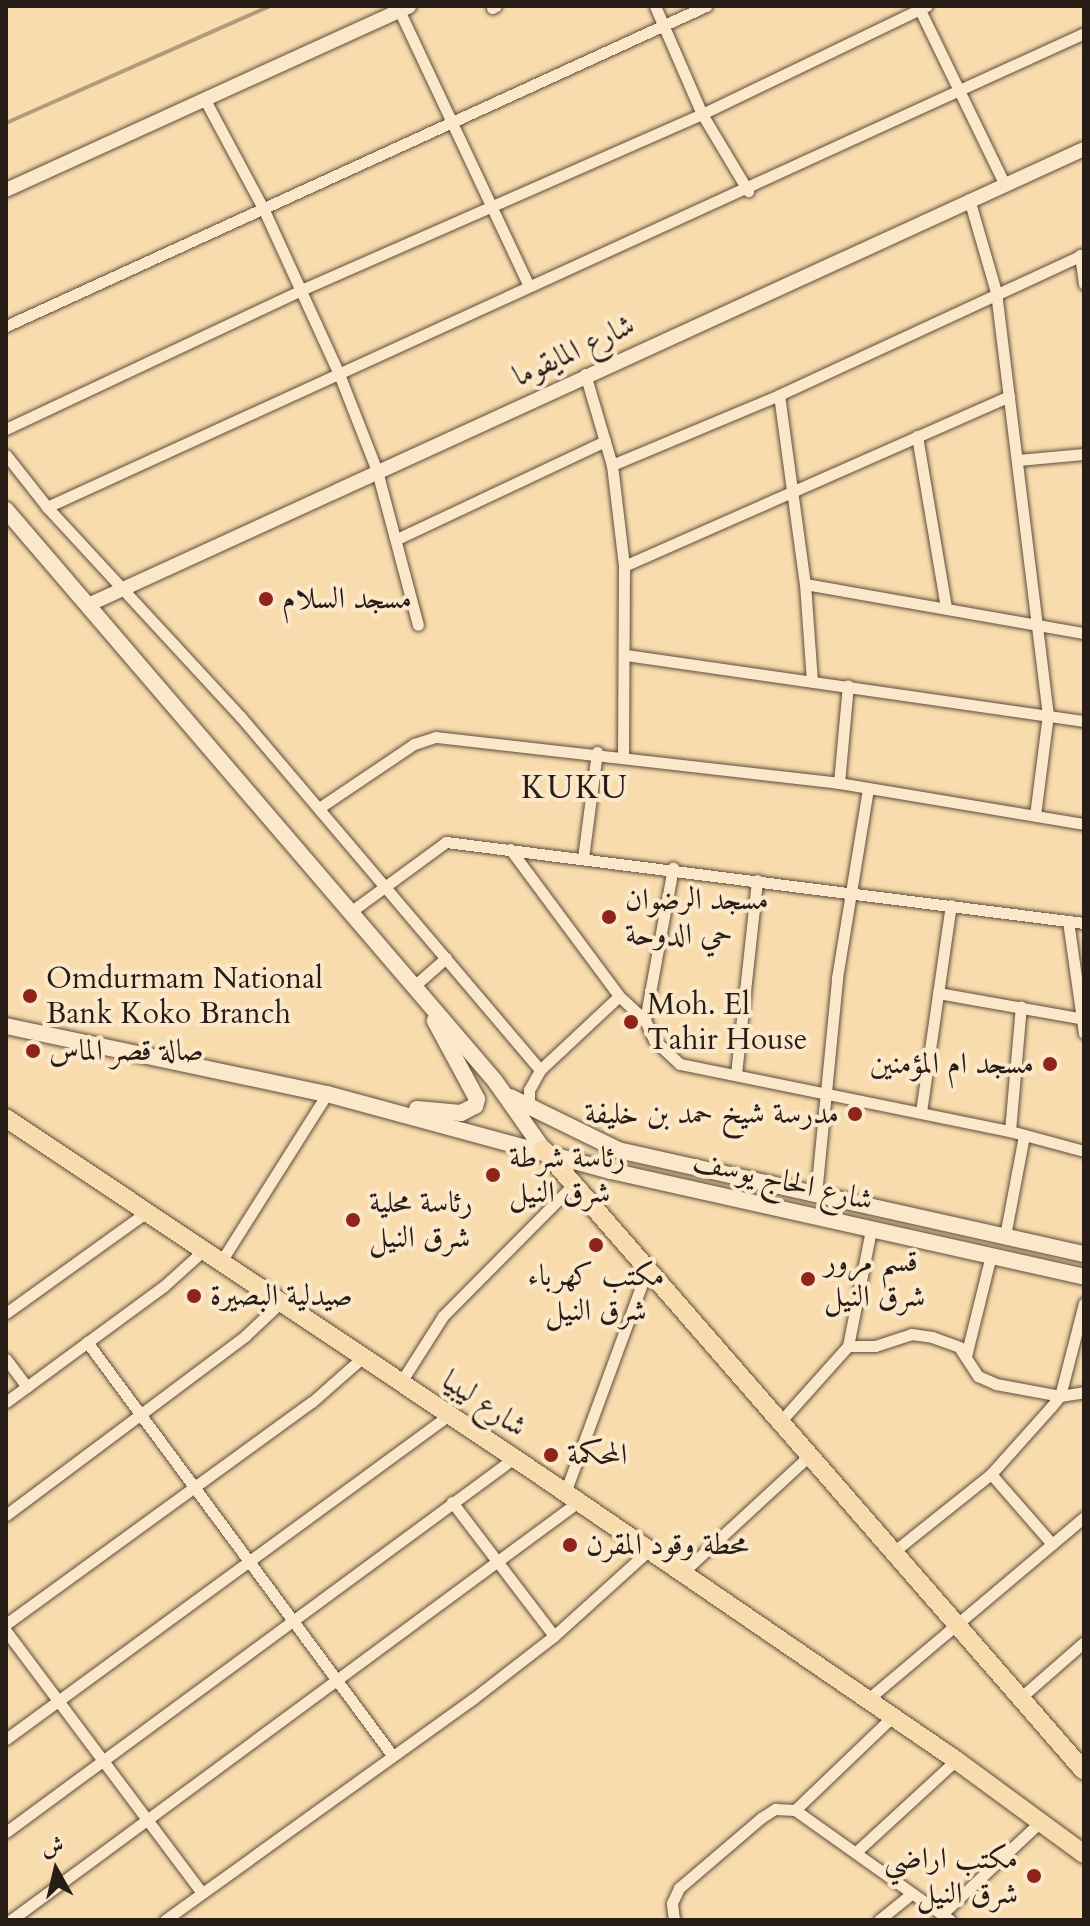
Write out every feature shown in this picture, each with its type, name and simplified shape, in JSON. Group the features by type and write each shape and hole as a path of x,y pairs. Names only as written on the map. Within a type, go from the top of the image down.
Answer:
{"main road":[{"path":"6,510 506,1095 572,1186 648,1267 892,1553 1083,1768"},
{"path":"6,1026 373,1106 461,1113 475,1106 475,1089 426,1001"},
{"name":"شارع الحاج يوسف","path":"506,1095 573,1132 618,1150 1084,1254"},
{"name":"شارع الحاج يوسف","path":"373,1106 543,1149 611,1171 1084,1277"},
{"name":"شارع ليبيا","path":"6,1118 206,1248 514,1458 956,1760 1084,1854"}],"street":[{"path":"655,6 702,114 748,191"},
{"path":"6,326 706,6"},
{"path":"6,429 301,290 702,114 921,7 956,88 1004,183"},
{"path":"6,190 404,8 453,123 529,286"},
{"path":"47,507 529,286 748,191 956,88 1084,33"},
{"path":"205,100 263,208 339,374 377,471 418,625"},
{"name":"شارع المايقوما","path":"88,605 585,374 1084,149"},
{"path":"969,199 996,292 1048,714 1035,815"},
{"path":"612,465 779,395 1082,254 1084,284"},
{"path":"585,374 612,465 624,566 626,655 623,756"},
{"path":"779,395 805,584 812,681"},
{"path":"624,566 791,496 1009,396"},
{"path":"917,436 946,608"},
{"path":"397,539 605,441"},
{"path":"1018,460 1084,454"},
{"path":"6,455 47,507 319,808 540,1070"},
{"path":"805,584 946,608 1036,628 1084,633"},
{"path":"626,655 1084,721"},
{"path":"839,783 848,685"},
{"path":"319,808 414,744 436,737 597,752 839,783 1084,824"},
{"path":"583,858 597,752"},
{"path":"816,1194 828,1092 832,1023 868,789"},
{"path":"349,913 437,845 510,849 673,868 1084,923"},
{"path":"510,849 619,996 645,1020 654,1040 680,1064 1010,1131 1084,1151"},
{"path":"645,1020 673,868"},
{"path":"736,1074 757,880"},
{"path":"921,1112 951,905"},
{"path":"1068,921 1084,1033"},
{"path":"413,987 446,958"},
{"path":"938,993 1083,1019"},
{"path":"529,1107 529,1090 540,1070 619,996"},
{"path":"1010,1131 1021,1006"},
{"path":"222,1260 327,1094"},
{"path":"1005,1236 1024,1135"},
{"path":"401,1382 443,1316 572,1186"},
{"path":"6,1313 148,1211"},
{"path":"780,1422 848,1346 871,1230"},
{"path":"6,1402 206,1248"},
{"path":"966,1356 991,1255"},
{"path":"11,1920 495,1562 572,1498 648,1267"},
{"path":"6,1515 245,1336 282,1301"},
{"path":"892,1553 991,1474 1060,1396 1084,1303"},
{"path":"848,1346 875,1346 911,1334 949,1342 966,1356 978,1376 1060,1396 1084,1392"},
{"path":"87,1342 392,1755"},
{"path":"6,1624 312,1402 364,1356"},
{"path":"6,1359 27,1387"},
{"path":"6,1739 449,1415"},
{"path":"682,1573 809,1456"},
{"path":"6,1832 290,1619 514,1458"},
{"path":"991,1474 1052,1544"},
{"path":"452,1502 554,1636"},
{"path":"867,1700 1084,1517"},
{"path":"165,1920 554,1636 648,1551"},
{"path":"6,1631 202,1893"},
{"path":"1019,1699 1084,1642"},
{"path":"795,1810 892,1717"},
{"path":"856,1852 956,1760"},
{"path":"674,1920 672,1903 679,1888 775,1809 795,1810 856,1852 910,1895 946,1917 1041,1821"},
{"path":"879,1920 910,1895"}],"waterway":[{"path":"6,123 270,6"}],"place":[{"name":"مسجد السلام","path":"266,599"},
{"name":"مسجد الرضوان حي الدوحة","path":"609,917"},
{"name":"Omdurmam National Bank Koko Branch","path":"30,996"},
{"name":"Moh. El Tahir House","path":"631,1022"},
{"name":"صالة قصر الماس","path":"33,1051"},
{"name":"مسجد ام المؤمنين","path":"1050,1064"},
{"name":"مدرسة شيخ حمد بن خليفة","path":"855,1114"},
{"name":"رئاسة شرطة شرق النيل","path":"493,1175"},
{"name":"رئاسة محلية شرق النيل","path":"353,1220"},
{"name":"مكتب كهرباء شرق النيل","path":"596,1245"},
{"name":"قسم مرور شرق النيل","path":"808,1279"},
{"name":"صيدلية البصيرة","path":"194,1296"},
{"name":"المحكمة","path":"551,1455"},
{"name":"محطة وقود المقرن","path":"570,1545"},
{"name":"مكتب اراضي شرق النيل","path":"1034,1876"}],"district":[{"name":"KUKU","path":"575,788"}]}
